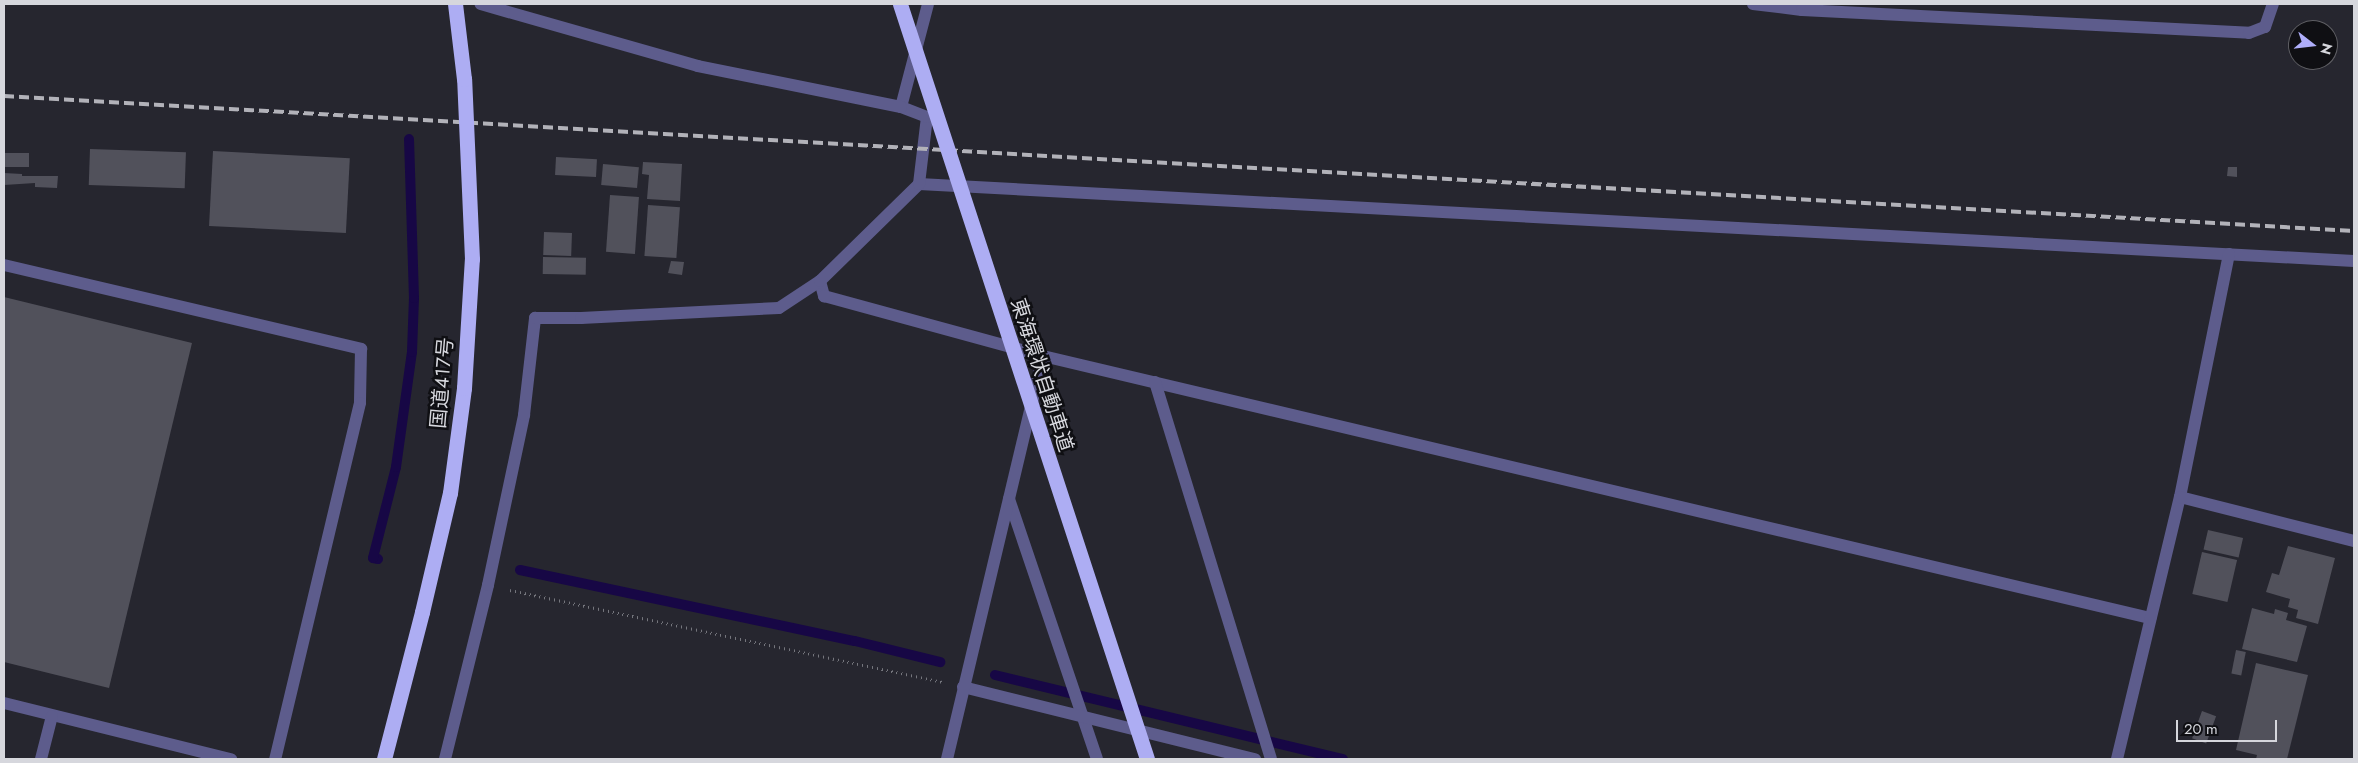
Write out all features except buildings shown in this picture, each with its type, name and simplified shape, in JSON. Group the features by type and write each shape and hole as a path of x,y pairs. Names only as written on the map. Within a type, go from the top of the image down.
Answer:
{"highway":[{"name":"国道417号","path":"384,759 450,493 464,388 472,259 464,80 455,4"},
{"name":"東海環状自動車道","path":"900,4 1147,759"}],"street":[{"path":"445,759 488,585 524,416 535,318 581,318 778,308 820,281 919,184 927,117 901,107 698,66 506,8 480,4"},
{"path":"901,107 928,4"},
{"path":"1753,4 1802,10 2249,33 2265,27 2272,4"},
{"path":"919,184 2354,261"},
{"path":"2119,759 2150,618 2180,498 2229,254"},
{"path":"4,265 361,349 360,403 274,759"},
{"path":"820,281 824,296 1043,356 2150,618"},
{"path":"947,759 1043,356"},
{"path":"1155,382 1271,759"},
{"path":"1008,498 1097,759"},
{"path":"2180,498 2354,541"},
{"path":"963,687 1255,759"},
{"path":"4,703 231,759"},
{"path":"41,759 52,716"}],"path":[{"path":"488,585 963,687"}],"waterway":[{"path":"378,559 373,558 396,467 412,352 414,298 409,139"},
{"path":"520,570 855,641 940,662"},
{"path":"995,675 1343,759"}],"railway":[{"path":"4,96 2354,231"}]}
